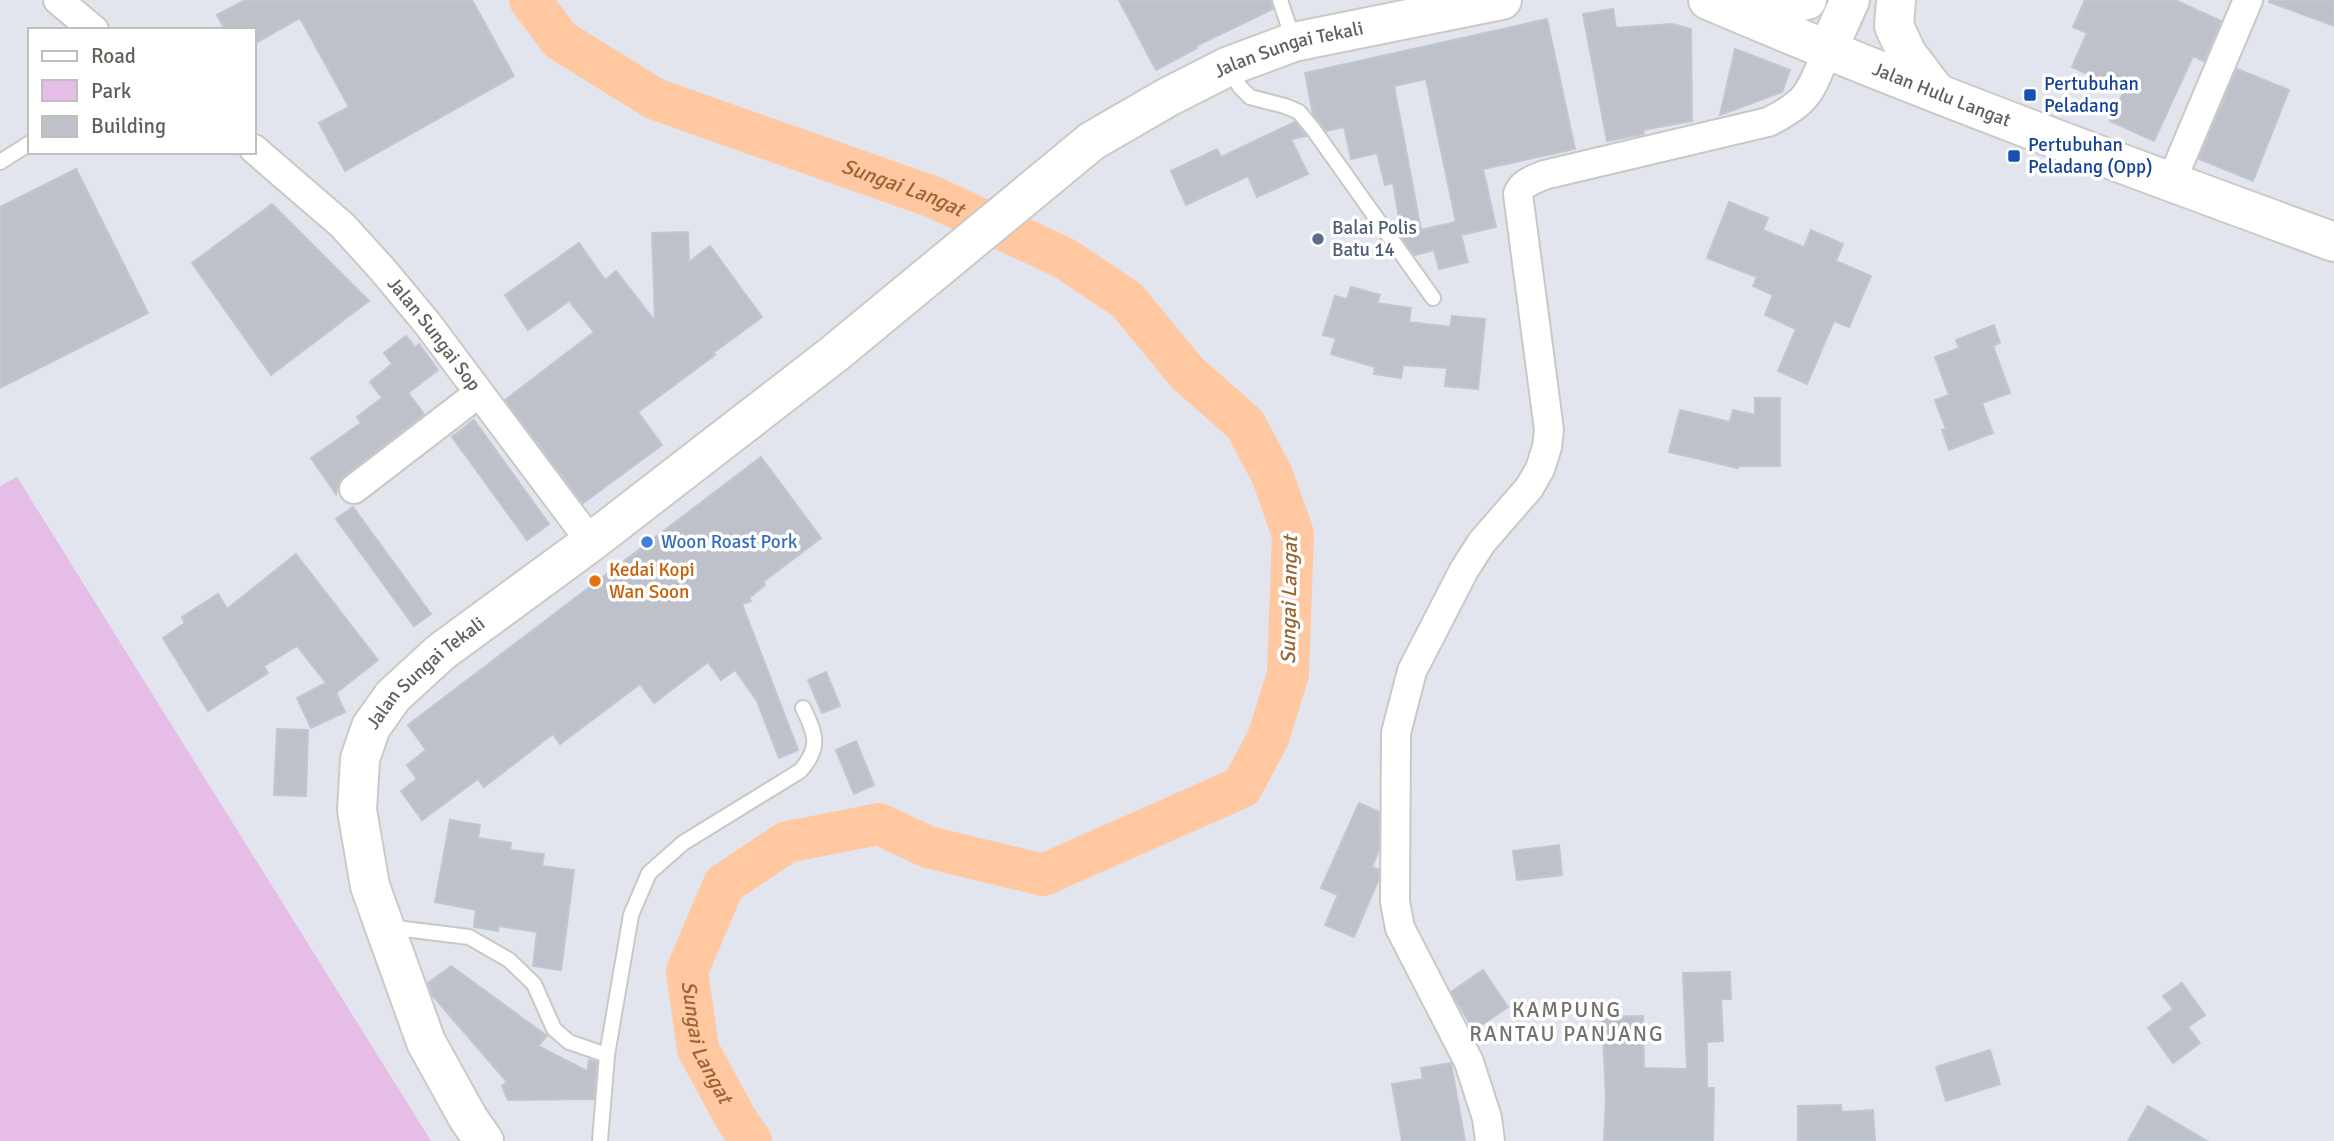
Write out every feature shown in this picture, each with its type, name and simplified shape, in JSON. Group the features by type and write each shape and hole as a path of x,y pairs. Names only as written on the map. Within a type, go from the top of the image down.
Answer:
{"street":[{"path":"58,0 92,28"},
{"name":"Jalan Sungai Tekali","path":"484,1141 468,1118 426,1042 370,886 357,810 360,759 371,727 393,696 441,652 591,541 834,354 1092,141 1168,97 1229,66 1294,42 1502,0"},
{"name":"Jalan Hulu Langat","path":"1708,0 1827,51 2334,242"},
{"path":"1732,0 1741,3 1788,5 1807,0"},
{"path":"1490,1141 1487,1118 1469,1062 1400,928 1395,902 1396,733 1412,671 1464,570 1482,542 1529,488 1540,469 1547,447 1549,430 1518,194 1520,188 1544,175 1768,122 1792,110 1810,92 1850,0"},
{"path":"1896,0 1894,26 1907,54 1936,92"},
{"path":"2171,182 2248,0"},
{"name":"Jalan Sungai Sop","path":"256,151 342,225 427,323 591,541"},
{"path":"354,489 480,393"}],"lane":[{"path":"1280,0 1294,42"},
{"path":"1229,66 1240,87 1250,97 1298,112 1313,129 1433,298"},
{"path":"0,162 28,145"},
{"path":"600,1141 607,1055 631,915 649,873 683,843 800,771 811,759 814,746 814,731 803,708"},
{"path":"383,927 469,937 509,960 534,984 554,1029 569,1042 607,1055"}],"green space":[{"path":"17,477 431,1141 0,1141 0,486"}],"building":[{"path":"245,0 472,0 514,76 345,171 319,123 349,107 300,18 256,43 256,28 224,28 217,15"},
{"path":"1119,0 1271,0 1273,9 1196,46 1197,48 1156,70"},
{"path":"2085,0 2175,0 2221,21 2204,61 2193,56 2154,141 2110,121 2124,91 2072,67 2087,33 2073,27"},
{"path":"2334,0 2334,26 2269,2"},
{"path":"1613,9 1616,28 1672,24 1691,29 1692,121 1643,130 1644,134 1607,141 1583,14"},
{"path":"1547,19 1575,149 1483,169 1496,227 1461,235 1468,262 1439,269 1434,250 1414,255 1403,240 1393,183 1385,185 1377,153 1351,159 1344,127 1326,131 1313,114 1305,73","holes":["1426,79 1456,222 1421,230 1394,86"]},
{"path":"1735,49 1790,70 1782,92 1720,115"},
{"path":"2237,69 2289,90 2253,181 2199,159"},
{"path":"1295,122 1306,136 1291,139 1308,174 1257,197 1248,176 1186,205 1171,171 1217,149 1221,157"},
{"path":"76,169 148,313 0,388 0,207"},
{"path":"1729,202 1768,218 1763,230 1804,247 1811,230 1843,244 1836,261 1871,276 1849,327 1834,321 1807,384 1778,371 1796,329 1765,315 1773,295 1753,286 1757,277 1707,258"},
{"path":"272,204 369,301 271,375 192,263"},
{"path":"688,232 689,262 710,246 762,317 638,412 662,445 583,503 505,400 594,332 569,301 528,330 505,295 579,243 605,280 616,271 655,321 652,233"},
{"path":"1351,287 1380,295 1377,303 1411,308 1409,322 1450,327 1452,316 1485,319 1478,389 1445,386 1447,368 1403,365 1401,378 1374,374 1375,367 1331,354 1336,338 1323,335 1335,296 1347,299"},
{"path":"1994,325 2000,343 1993,346 2010,393 1982,403 1993,433 1949,450 1942,430 1946,429 1935,400 1949,395 1935,357 1959,348 1956,340"},
{"path":"406,336 415,347 419,344 438,370 408,393 424,414 344,476 339,482 336,494 311,458 361,423 357,417 382,398 370,382 392,364 384,353"},
{"path":"1755,398 1780,398 1780,466 1738,468 1669,452 1680,410 1730,422 1733,410 1755,415"},
{"path":"474,420 549,524 527,540 452,437"},
{"path":"761,457 821,538 763,582 765,585 749,598 751,601 742,604 798,750 779,758 757,701 735,670 721,680 708,662 654,703 640,684 560,744 553,734 484,787 478,779 422,820 401,791 417,779 407,765 426,750 408,725"},
{"path":"353,507 431,614 414,626 336,519"},
{"path":"296,554 378,660 336,693 345,712 311,728 297,698 326,683 297,646 264,666 268,673 208,711 163,638 185,623 182,617 218,594 227,609"},
{"path":"826,672 840,706 822,713 808,680"},
{"path":"277,729 308,730 306,796 274,795"},
{"path":"856,741 874,785 854,794 836,750"},
{"path":"1359,803 1379,812 1379,850 1372,867 1379,870 1378,881 1354,937 1325,925 1338,895 1321,888"},
{"path":"450,820 480,825 478,838 511,843 510,850 544,854 542,866 574,870 561,970 533,966 537,932 499,926 498,931 474,927 476,910 435,902"},
{"path":"1559,845 1562,875 1517,880 1513,851"},
{"path":"451,966 547,1036 538,1046 587,1071 589,1060 597,1062 594,1099 508,1100 502,1086 507,1082 432,995 428,983"},
{"path":"1483,970 1508,1007 1474,1030 1451,992"},
{"path":"1730,972 1731,999 1721,999 1723,1041 1707,1042 1707,1088 1714,1088 1713,1141 1604,1141 1606,1098 1602,1017 1643,1016 1644,1068 1687,1069 1683,973"},
{"path":"2182,983 2205,1015 2188,1027 2200,1043 2173,1063 2148,1028 2173,1009 2163,996"},
{"path":"1990,1050 2000,1084 1946,1101 1936,1067"},
{"path":"1451,1063 1465,1141 1402,1141 1392,1084 1423,1079 1421,1068"},
{"path":"1841,1105 1842,1112 1873,1110 1875,1141 1798,1141 1798,1106"},
{"path":"2148,1106 2207,1141 2128,1141"}],"waterway":[{"name":"Sungai Langat","path":"530,0 560,40 655,99 933,197 1064,258 1127,300 1187,373 1245,424 1272,475 1293,534 1288,674 1268,738 1242,787 1043,875 928,847 879,824 787,842 724,884 687,971 698,1049 751,1141"}],"place":[{"name":"Pertubuhan Peladang","path":"2030,95"},
{"name":"Pertubuhan Peladang (Opp)","path":"2014,156"},
{"name":"Balai Polis Batu 14","path":"1318,239"},
{"name":"Woon Roast Pork","path":"647,542"},
{"name":"Kedai Kopi Wan Soon","path":"595,581"}],"district":[{"name":"KAMPUNG RANTAU PANJANG","path":"1567,1022"}]}
